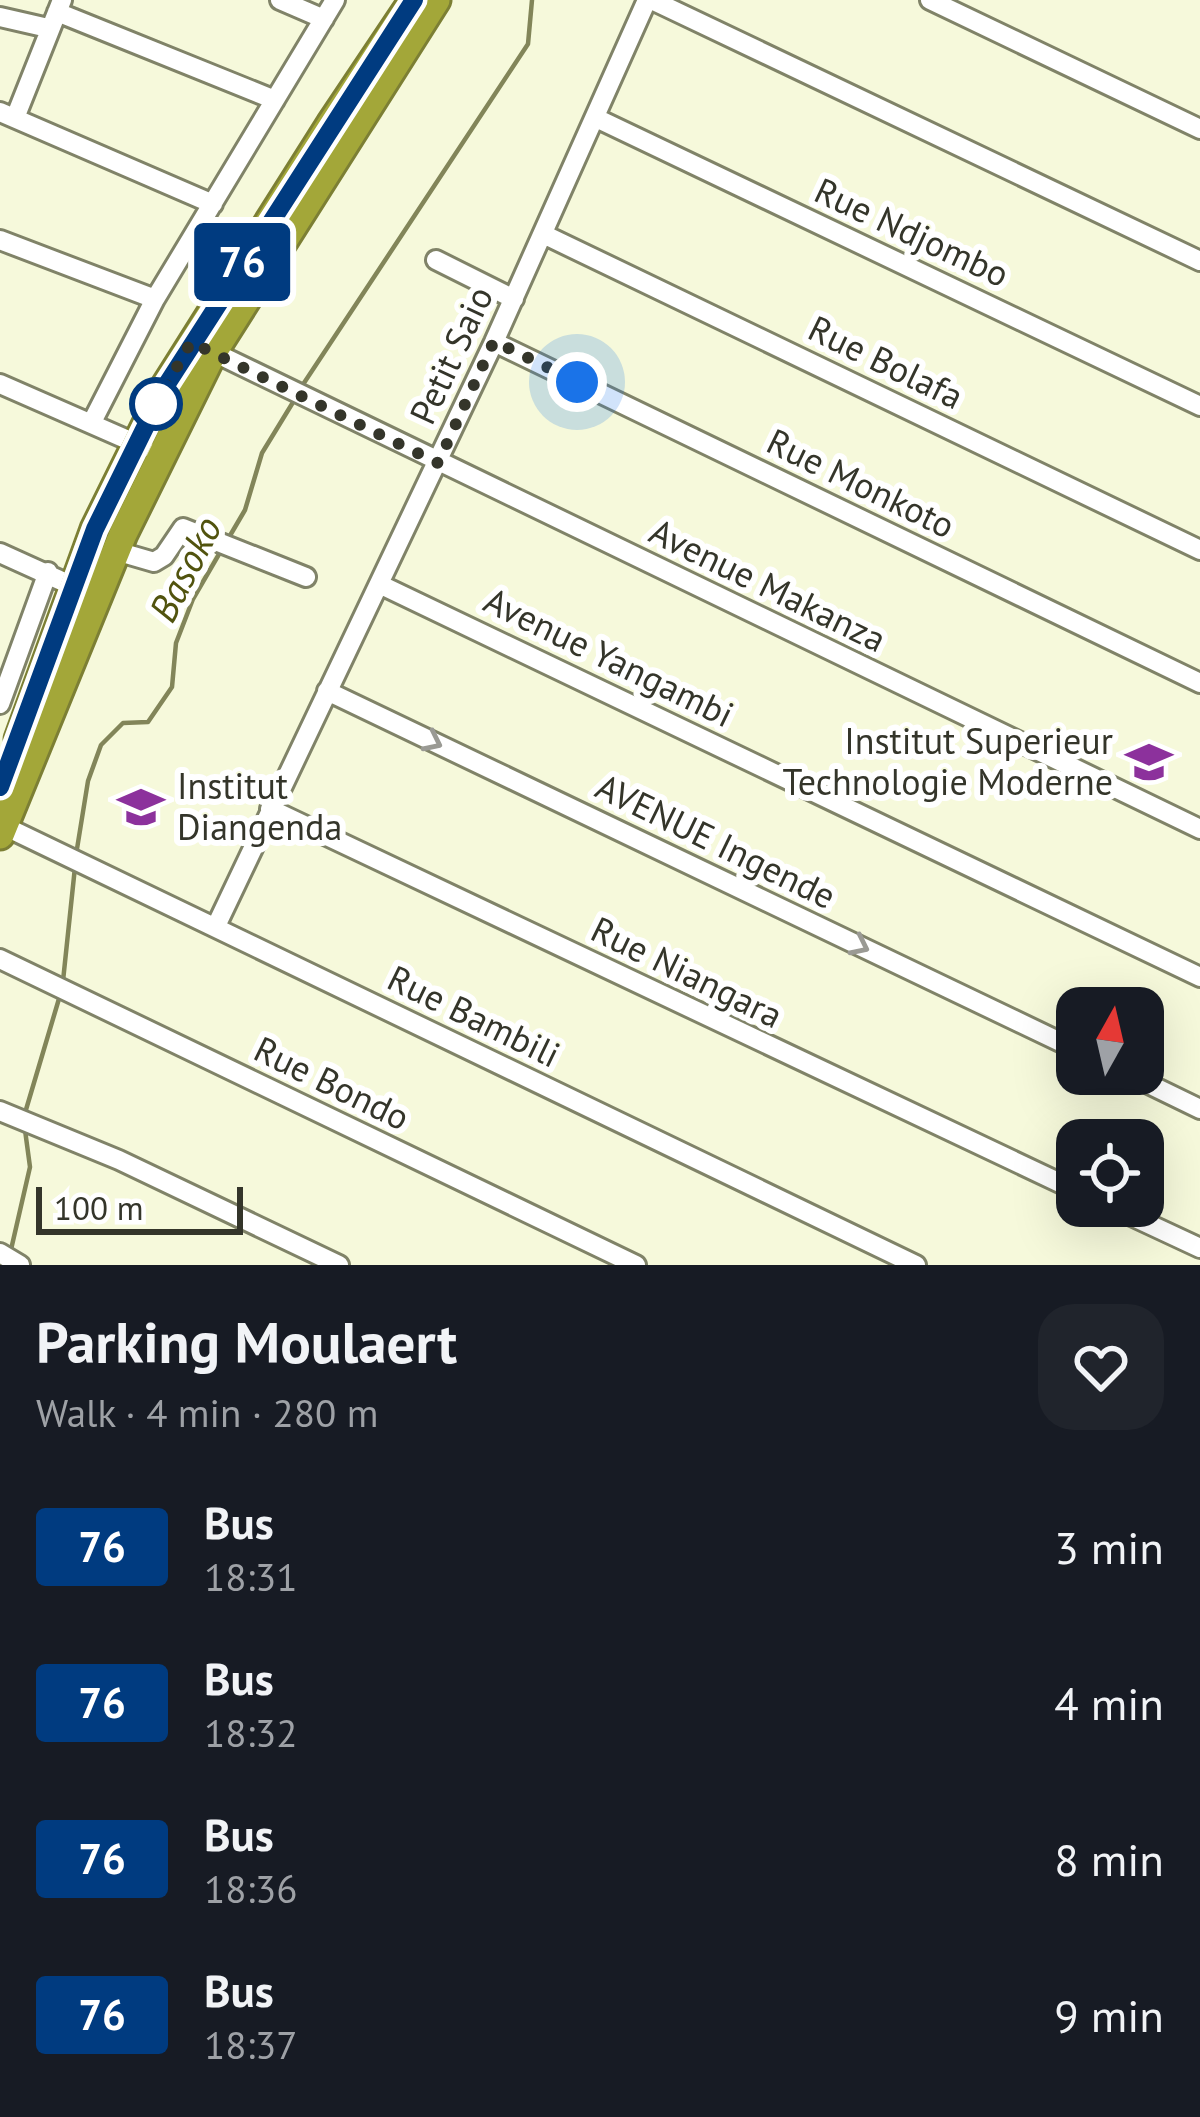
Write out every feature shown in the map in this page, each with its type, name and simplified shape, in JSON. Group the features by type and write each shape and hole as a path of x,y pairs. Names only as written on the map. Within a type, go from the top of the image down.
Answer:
{"highway":[{"path":"2,830 116,551 148,450 202,347 414,0"},
{"path":"202,347 436,0"},
{"path":"0,787 111,491 148,450"}],"street":[{"path":"280,0 324,19"},
{"path":"92,422 155,299 334,0"},
{"path":"650,0 1200,261"},
{"name":"Petit Saio","path":"212,926 217,924 438,463 650,0"},
{"path":"930,0 1200,129"},
{"path":"0,17 56,14 275,100"},
{"path":"56,14 7,115 213,203"},
{"name":"Rue Ndjombo","path":"596,118 1200,406"},
{"name":"Rue Bolafa","path":"543,234 1200,550"},
{"path":"0,240 155,299"},
{"path":"436,260 514,298"},
{"name":"Rue Monkoto","path":"494,341 1200,683"},
{"name":"Avenue Makanza","path":"202,347 1200,829"},
{"path":"0,383 148,450"},
{"path":"116,551 154,562 164,556 183,528 306,577"},
{"path":"0,553 75,586"},
{"path":"0,704 6,676 48,572"},
{"name":"Avenue Yangambi","path":"379,584 1200,977"},
{"name":"AVENUE Ingende","path":"327,692 1056,1040"},
{"name":"Rue Niangara","path":"270,809 1056,1181"},
{"name":"Rue Bambili","path":"2,830 78,862 916,1265"},
{"name":"Rue Bondo","path":"0,959 636,1265"},
{"path":"1164,1091 1200,1108"},
{"path":"0,1111 119,1160 339,1265"},
{"path":"1155,1227 1200,1248"},
{"path":"0,1253 20,1265"}],"waterway":[{"name":"Basoko","path":"300,389 528,44 532,0"},
{"name":"Basoko","path":"228,539 245,510 262,453 295,399"},
{"name":"Basoko","path":"76,855 88,781 101,745 123,723 148,722 172,687 176,643 193,599 222,549"},
{"name":"Basoko","path":"63,981 75,867"},
{"name":"Basoko","path":"25,1113 61,992"},
{"name":"Basoko","path":"10,1254 30,1167 25,1130"}],"bus line":[{"name":"76","path":"0,787 95,529 165,387 414,0"}],"place":[{"name":"Institut Superieur Technologie Moderne","path":"1149,762"},
{"name":"Institut Diangenda","path":"141,807"}],"route":[{"path":"156,404 191,342 438,463 494,341 577,382"}]}
